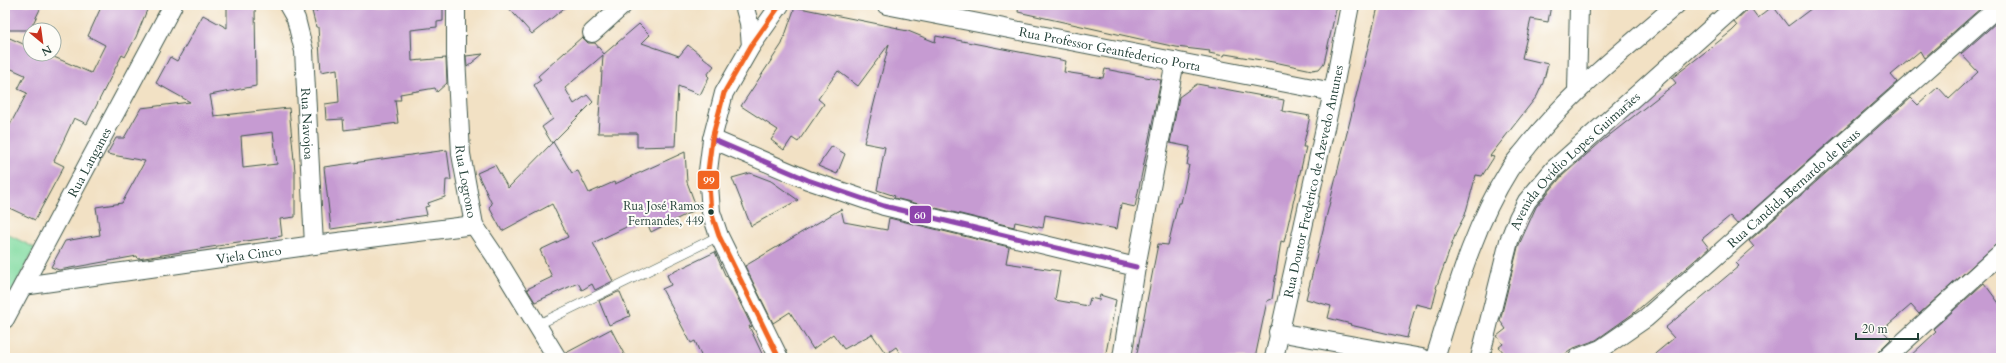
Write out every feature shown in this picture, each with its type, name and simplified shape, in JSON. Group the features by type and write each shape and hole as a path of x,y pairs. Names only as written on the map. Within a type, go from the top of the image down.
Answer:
{"street":[{"name":"Rua Langanes","path":"5,319 173,5"},
{"name":"Rua Navojoa","path":"288,5 296,19 304,51 314,245"},
{"name":"Rua Logrono","path":"456,5 456,56 461,154 474,225 495,256 556,358"},
{"path":"592,33 623,5"},
{"path":"744,5 749,24 751,46"},
{"path":"780,5 751,46 724,93 712,140 708,171 711,212 719,236 780,358"},
{"name":"Rua Professor Geanfederico Porta","path":"886,5 1333,92"},
{"name":"Rua Doutor Frederico de Azevedo Antunes","path":"1274,358 1278,332 1333,92 1350,5"},
{"path":"1577,91 1579,5"},
{"path":"1435,358 1472,246 1488,208 1509,170 1541,129 1577,91 1676,5"},
{"name":"Avenida Ovídio Lopes Guimarães","path":"1480,358 1510,241 1518,218 1527,201 1554,169 1737,5"},
{"name":"Rua Candida Bernardo de Jesus","path":"1578,358 1601,349 1646,318 2000,5"},
{"path":"1122,358 1136,267 1175,62"},
{"path":"712,140 808,180 884,206 1136,267"},
{"name":"Viela Cinco","path":"23,286 314,245 474,225"},
{"path":"1886,358 2001,253"},
{"path":"1278,332 1422,358"}],"lane":[{"path":"537,325 719,236"}],"green space":[{"path":"5,233 35,248 5,304"}],"building":[{"path":"5,5 42,5 34,22 22,22 22,30 5,30"},
{"path":"102,5 149,5 136,37 125,57 122,55 87,124 74,118 54,161 64,166 35,220 5,206 5,134 27,93 18,89 25,75 5,66 5,36 22,43 22,62 62,62 62,60 91,73 105,45 88,36"},
{"path":"227,5 255,5 256,86 210,95 214,116 289,108 295,171 295,217 280,219 282,236 224,244 138,259 137,256 59,270 51,267 65,241 100,235 96,207 122,203 145,161 107,154 116,138 124,138 141,108 190,102 156,83 170,57 177,61 203,15 227,28","holes":["273,132 277,164 243,168 241,136"]},
{"path":"316,5 443,5 443,21 437,22 437,27 411,30 412,61 446,58 447,83 437,92 435,88 400,94 401,100 395,100 398,123 344,130 343,119 326,120 325,104 339,102 337,69 321,72 318,27 316,27 312,11 317,11"},
{"path":"506,5 568,5 532,34"},
{"path":"1019,5 1337,5 1324,63 1319,69 1312,70 1225,54 1224,56 1209,53 1210,51 1176,47 1018,12"},
{"path":"1386,5 1551,5 1548,22 1531,19 1522,58 1548,64 1543,83 1537,96 1490,156 1494,157 1482,176 1476,175 1465,215 1457,230 1436,288 1432,308 1416,304 1407,338 1350,325 1351,324 1328,318 1331,306 1306,299 1378,7 1386,9"},
{"path":"1816,5 1981,5 1982,7 1924,58 1920,51 1891,75 1897,82 1737,224 1730,216 1702,239 1709,248 1634,313 1596,340 1574,348 1560,358 1508,358 1499,347 1503,344 1497,336 1506,329 1500,321 1518,247 1536,207 1562,176 1602,141 1676,83 1672,78 1732,31 1737,26 1734,22 1750,7 1758,18 1773,6 1788,26"},
{"path":"795,7 898,28 897,29 908,31 935,42 936,36 1066,61 1064,72 1103,78 1105,69 1161,80 1135,207 1121,204 1117,229 1045,215 1043,228 1015,222 1014,227 894,198 895,196 877,190 885,147 864,143 889,44 858,86 838,71 818,99 824,104 798,142 792,138 784,150 771,140 778,130 741,106 782,44"},
{"path":"1997,22 2001,26 2001,240 1919,314 1911,305 1882,330 1891,339 1879,351 1876,358 1650,358 1674,338 1665,328 1739,266 1736,263 1754,247 1749,241 1911,98 1918,105 1938,87 1949,99 1978,72 1961,54"},
{"path":"639,24 650,35 642,43 679,56 688,45 714,66 707,75 709,77 700,95 678,86 675,146 637,147 637,133 598,133 603,55 565,88 574,104 587,95 593,102 552,143 542,127 553,119 534,85 541,80 538,76 582,37 588,43 595,43 604,54"},
{"path":"483,54 467,67 466,56"},
{"path":"1197,84 1284,100 1282,111 1310,116 1303,147 1306,147 1284,242 1281,241 1272,299 1267,301 1255,358 1136,358 1158,244 1168,245 1178,203 1181,203 1189,165 1187,165 1190,147 1170,143 1179,97"},
{"path":"553,142 572,173 578,171 589,193 614,182 615,184 685,152 687,182 697,209 651,232 645,218 593,243 613,281 595,290 592,284 582,290 578,283 535,302 527,289 552,277 540,250 568,237 552,204 502,231 489,207 492,204 477,173 495,165 508,188"},
{"path":"832,146 845,154 837,174 818,166"},
{"path":"447,150 451,180 446,180 445,197 428,203 429,206 425,207 427,215 331,229 324,167"},
{"path":"750,173 771,181 798,200 751,226 732,178"},
{"path":"841,209 844,222 887,230 889,218 1009,247 1006,263 1060,271 1055,300 1088,306 1090,298 1099,300 1100,295 1116,300 1105,358 903,358 896,347 886,354 872,334 844,349 833,334 813,349 790,312 773,323 745,266"},
{"path":"715,252 752,327 749,326 764,358 702,358 695,341 691,343 662,289 671,285 667,275"},
{"path":"1984,283 2001,306 2001,358 1908,358 1936,332 1933,329"},
{"path":"620,292 630,316 609,325 599,301"},
{"path":"611,329 626,358 567,358 566,353"}],"transit line":[{"name":"99","path":"779,358 719,236 711,212 708,171 712,139 724,93 751,46 780,5"},
{"name":"60","path":"712,139 808,180 884,206 1136,267"}],"place":[{"name":"Rua José Ramos Fernandes, 449","path":"711,212"}]}
